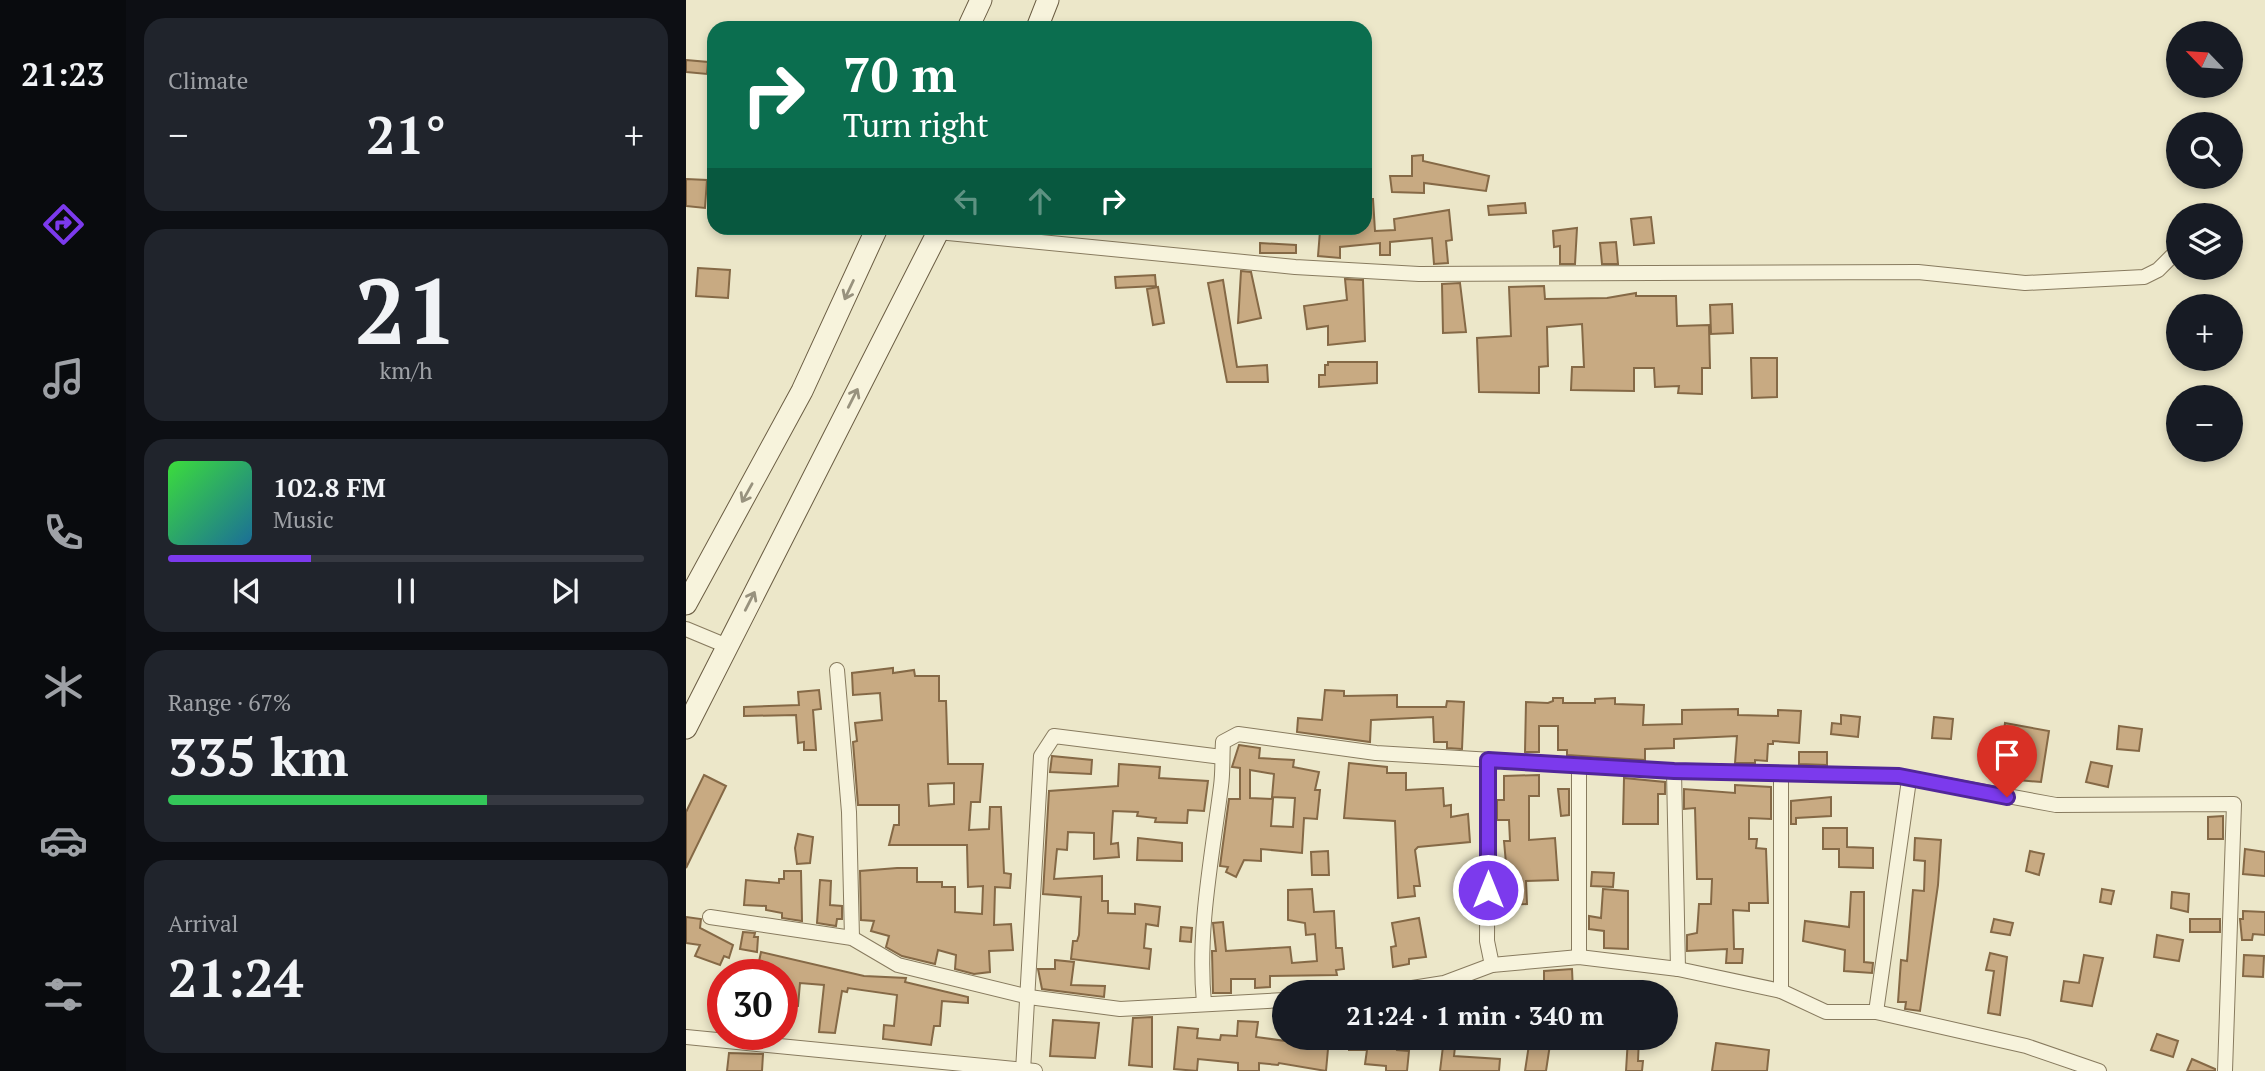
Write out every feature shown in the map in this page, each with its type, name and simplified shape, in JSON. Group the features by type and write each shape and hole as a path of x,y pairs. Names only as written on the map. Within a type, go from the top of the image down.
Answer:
{"main road":[{"path":"971,21 981,0"},
{"path":"1040,21 1048,0"},
{"path":"686,604 802,391 874,235"},
{"path":"686,728 936,235"}],"street":[{"path":"987,235 1295,267 1419,274 1918,272 2025,283 2144,277 2158,270 2166,262"},
{"path":"686,629 727,646"},
{"path":"837,670 849,812 852,938"},
{"path":"1204,1003 1202,978 1207,888 1222,781 1223,742 1238,734 1376,753 1674,771 1899,776 1909,780 2056,805 2234,804 2225,1071"},
{"path":"686,1037 1027,1071 1034,843 1041,757 1049,739 1054,736 1222,757"},
{"path":"1488,760 1487,941 1492,965"},
{"path":"1579,765 1579,957"},
{"path":"1674,771 1678,969"},
{"path":"1781,773 1781,991"},
{"path":"1876,1012 1909,780"},
{"path":"710,917 852,938 898,965 1029,997 1121,1009 1272,1000"},
{"path":"1452,980 1492,965 1579,957 1678,969 1781,991 1826,1012 1876,1012 2026,1046 2099,1071"}],"building":[{"path":"686,60 707,62 707,74 686,72"},
{"path":"1423,155 1423,161 1489,176 1486,191 1424,183 1424,193 1392,192 1390,176 1412,176 1412,156"},
{"path":"686,179 707,180 705,208 686,206"},
{"path":"1372,199 1375,231 1395,230 1394,219 1449,210 1452,240 1446,241 1448,263 1434,264 1432,238 1390,242 1390,255 1380,255 1380,243 1340,247 1340,258 1318,256 1320,235 1372,235"},
{"path":"1525,203 1526,213 1489,215 1488,206"},
{"path":"1651,217 1654,243 1634,245 1631,219"},
{"path":"1577,228 1575,264 1560,264 1560,246 1554,247 1553,231"},
{"path":"1616,242 1618,264 1602,264 1600,243"},
{"path":"1260,243 1296,245 1296,253 1260,253"},
{"path":"698,268 730,270 728,298 696,296"},
{"path":"1241,271 1251,272 1261,318 1238,323"},
{"path":"1155,275 1156,286 1116,288 1115,277"},
{"path":"1345,279 1363,280 1365,341 1328,345 1328,326 1307,329 1304,306 1347,300"},
{"path":"1223,280 1237,367 1267,365 1268,382 1227,382 1208,283"},
{"path":"1460,283 1466,332 1443,333 1442,284"},
{"path":"1544,286 1545,299 1607,298 1636,293 1636,296 1676,296 1677,326 1709,325 1710,368 1702,368 1702,394 1678,393 1679,386 1655,387 1654,368 1634,368 1634,391 1571,390 1572,367 1584,367 1582,324 1547,327 1548,366 1539,367 1539,393 1479,392 1477,338 1511,336 1509,287"},
{"path":"1158,287 1164,323 1153,325 1147,289"},
{"path":"1732,304 1733,333 1711,334 1710,305"},
{"path":"1751,358 1777,358 1777,397 1752,398"},
{"path":"1328,362 1377,362 1377,383 1319,387 1319,375 1325,375 1325,365 1328,365"},
{"path":"893,668 893,673 914,670 915,676 939,676 939,701 946,701 948,764 983,764 980,802 971,802 969,830 989,829 990,807 1001,807 1004,873 1011,874 1010,888 995,887 994,925 1011,924 1013,950 989,951 990,972 974,974 955,969 956,955 938,950 935,964 902,956 886,947 889,936 871,931 874,921 861,920 860,871 917,868 917,882 942,882 942,887 955,887 955,912 982,914 983,886 968,887 967,845 889,845 894,825 899,825 899,805 858,805 853,742 857,741 855,723 882,720 880,693 853,695 852,673","holes":["954,783 954,804 929,806 928,784"]},
{"path":"819,690 821,709 813,710 816,750 804,750 804,742 798,743 796,715 744,716 744,707 799,705 798,692"},
{"path":"1325,690 1344,691 1344,696 1397,695 1397,707 1446,707 1447,701 1464,702 1462,749 1447,748 1447,742 1434,742 1433,717 1371,720 1370,742 1297,732 1298,718 1322,720"},
{"path":"1553,698 1563,698 1563,703 1595,703 1595,699 1615,698 1615,704 1644,705 1643,725 1682,724 1682,710 1738,709 1738,715 1778,716 1778,710 1801,711 1799,743 1773,741 1773,744 1768,744 1767,761 1755,760 1755,763 1735,763 1737,736 1674,739 1674,748 1645,749 1645,760 1597,757 1567,755 1567,750 1558,750 1558,726 1539,726 1539,752 1525,752 1526,702 1548,703 1553,701"},
{"path":"1841,715 1860,717 1858,737 1831,734 1832,723 1841,724"},
{"path":"1934,717 1953,719 1951,739 1932,738"},
{"path":"2005,723 2049,731 2041,782 2018,780 2021,748 2002,746"},
{"path":"2119,726 2142,729 2139,751 2117,749"},
{"path":"1239,745 1260,748 1259,758 1294,760 1293,767 1319,772 1315,790 1320,790 1317,819 1304,818 1302,853 1261,849 1261,861 1244,860 1236,877 1226,872 1228,867 1220,866 1229,799 1240,799 1240,768 1232,767","holes":["1250,770 1274,774 1272,797 1295,798 1293,827 1271,826 1273,799 1250,798"]},
{"path":"1799,752 1827,752 1827,765 1799,764"},
{"path":"1052,756 1092,760 1091,774 1050,772"},
{"path":"2091,762 2112,766 2108,787 2086,782"},
{"path":"1349,763 1387,767 1387,773 1406,773 1406,790 1443,788 1444,806 1451,805 1451,817 1468,814 1470,842 1418,847 1415,850 1420,886 1414,886 1415,896 1398,898 1395,821 1344,818"},
{"path":"1119,764 1160,767 1159,778 1208,781 1204,811 1188,810 1187,823 1155,822 1156,818 1137,816 1138,812 1113,811 1111,844 1118,843 1119,857 1094,859 1094,833 1068,832 1067,850 1057,849 1054,879 1102,876 1102,901 1108,901 1108,913 1135,914 1135,904 1160,907 1158,926 1146,924 1144,948 1151,949 1149,969 1071,959 1073,941 1077,941 1079,935 1081,897 1043,894 1049,791 1118,786"},
{"path":"704,775 726,786 686,868 686,812"},
{"path":"1539,775 1539,796 1529,796 1529,840 1555,838 1558,880 1526,881 1527,904 1503,905 1502,886 1508,886 1504,841 1510,841 1509,820 1497,820 1497,800 1504,800 1504,776"},
{"path":"1624,778 1665,782 1665,794 1658,794 1658,824 1623,824"},
{"path":"1735,785 1771,787 1771,819 1749,818 1749,839 1757,839 1756,848 1766,849 1768,903 1749,903 1749,911 1733,910 1734,949 1743,949 1742,963 1726,963 1727,949 1687,951 1687,935 1697,933 1699,904 1711,904 1712,879 1697,879 1695,808 1684,809 1684,789 1735,793"},
{"path":"1558,789 1569,789 1569,815 1561,816"},
{"path":"1831,797 1831,816 1796,818 1796,824 1791,824 1791,801"},
{"path":"2223,816 2223,839 2208,839 2208,817"},
{"path":"1823,828 1847,828 1847,847 1873,848 1873,868 1839,867 1839,849 1823,849"},
{"path":"798,834 813,837 810,863 797,864 795,848"},
{"path":"1138,838 1182,843 1182,861 1137,860"},
{"path":"1915,838 1941,840 1938,885 1920,1011 1905,1009 1906,1002 1898,1002 1901,960 1907,961 1913,890 1924,891 1925,861 1914,860"},
{"path":"2245,849 2265,852 2265,876 2243,874"},
{"path":"1328,851 1329,875 1312,875 1311,852"},
{"path":"2030,851 2044,854 2039,875 2026,871"},
{"path":"784,871 801,871 802,921 782,918 782,913 766,910 766,906 744,905 746,880 779,883 779,879 784,879"},
{"path":"1592,872 1614,873 1613,887 1591,886"},
{"path":"820,880 831,881 830,905 842,906 842,919 837,919 836,926 817,923"},
{"path":"1312,889 1314,912 1334,911 1336,948 1342,948 1344,969 1336,970 1337,975 1270,976 1270,987 1255,988 1255,979 1231,979 1231,993 1213,993 1212,951 1216,951 1213,923 1223,922 1226,951 1290,947 1292,963 1317,961 1315,934 1306,935 1305,923 1288,920 1288,890"},
{"path":"1603,889 1628,891 1628,949 1604,948 1604,931 1589,929 1589,916 1601,918"},
{"path":"2102,889 2114,891 2111,904 2100,902"},
{"path":"1851,892 1864,892 1864,962 1873,963 1872,973 1844,971 1845,950 1803,941 1805,921 1849,927"},
{"path":"2172,892 2189,894 2188,912 2171,908"},
{"path":"2243,911 2265,912 2265,935 2253,934 2252,940 2242,940 2240,919 2243,919"},
{"path":"686,917 701,919 700,928 733,945 729,958 724,956 723,959 707,960 695,956 700,945 686,943"},
{"path":"1419,918 1426,957 1409,959 1409,964 1393,967 1391,947 1396,946 1392,923"},
{"path":"1994,919 2013,923 2010,935 1991,932"},
{"path":"2190,919 2220,919 2220,932 2190,932"},
{"path":"1181,927 1192,928 1191,942 1180,941"},
{"path":"743,932 755,933 754,937 758,937 757,952 740,949"},
{"path":"2157,935 2183,940 2179,961 2154,957"},
{"path":"761,952 791,959 760,959"},
{"path":"1990,953 2007,957 2000,1015 1988,1013 1994,971 1986,970"},
{"path":"2084,955 2103,958 2092,1006 2061,1001 2064,981 2079,983"},
{"path":"2244,955 2264,956 2263,977 2243,976"},
{"path":"1055,960 1074,962 1071,985 1105,986 1104,997 1042,989 1038,969 1055,969"},
{"path":"798,961 864,976 906,978 905,982 968,997 968,1003 942,1001 940,1026 934,1026 931,1045 883,1039 884,1025 894,1026 897,995 848,988 847,992 842,991 835,1033 819,1032 824,985 800,983 798,1006"},
{"path":"1572,969 1572,980 1544,980 1544,971"},
{"path":"1152,1017 1152,1067 1129,1065 1133,1018"},
{"path":"1053,1020 1099,1023 1095,1058 1050,1056"},
{"path":"1238,1021 1258,1022 1256,1037 1272,1039 1272,1050 1328,1050 1326,1071 1279,1063 1259,1063 1259,1071 1238,1071 1238,1063 1198,1059 1197,1071 1174,1069 1178,1027 1198,1029 1197,1038 1220,1040 1221,1035 1237,1036"},
{"path":"2157,1034 2178,1041 2173,1057 2151,1050"},
{"path":"1716,1043 1769,1050 1767,1071 1712,1071"},
{"path":"1367,1050 1409,1051 1407,1071 1386,1071 1386,1066 1365,1064"},
{"path":"1443,1050 1455,1050 1454,1056 1500,1059 1499,1071 1440,1071"},
{"path":"1528,1050 1549,1050 1546,1071 1525,1071"},
{"path":"1627,1050 1638,1050 1638,1061 1643,1061 1642,1071 1626,1071"},
{"path":"729,1053 763,1054 762,1071 727,1071"},
{"path":"2192,1059 2215,1069 2215,1071 2187,1071"}],"route":[{"path":"1488,890 1488,760 1674,771 1899,776 2007,797"}]}
